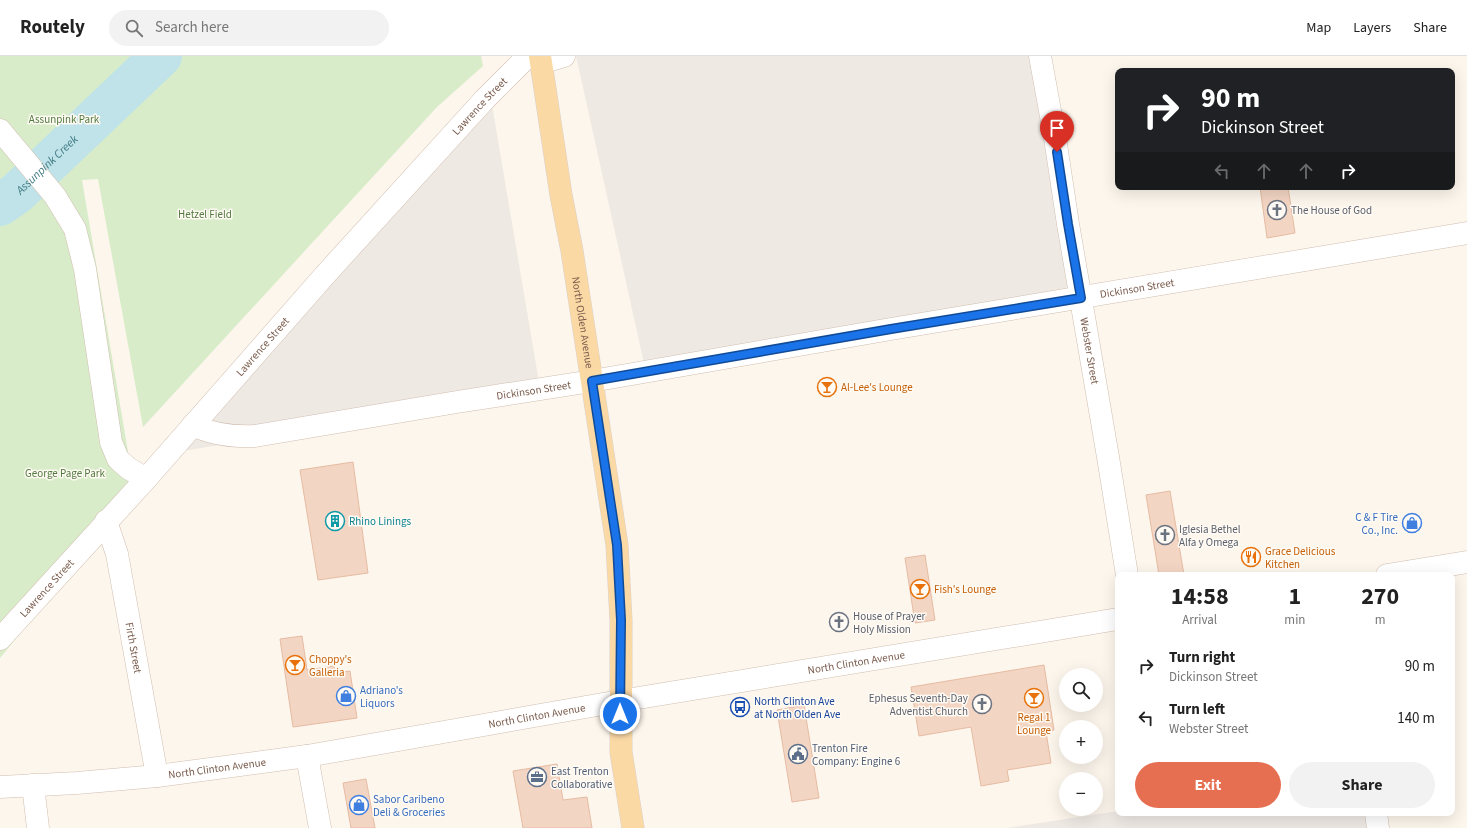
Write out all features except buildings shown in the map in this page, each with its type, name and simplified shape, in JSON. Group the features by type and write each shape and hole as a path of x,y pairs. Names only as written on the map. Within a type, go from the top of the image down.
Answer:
{"main road":[{"name":"North Olden Avenue","path":"536,58 592,381 617,545 621,620 621,752 633,828"}],"street":[{"path":"536,58 564,56"},
{"name":"Webster Street","path":"1040,56 1055,138 1127,572"},
{"name":"Lawrence Street","path":"0,640 106,521 146,479 325,275 480,104 536,58"},
{"path":"0,130 55,196 75,229 85,269 111,442 118,459 128,468 146,479"},
{"name":"Dickinson Street","path":"193,425 204,431 235,437 255,436 592,381 1467,232"},
{"name":"Firth Street","path":"106,521 118,554 157,776"},
{"path":"1405,572 1467,562"},
{"name":"North Clinton Avenue","path":"0,787 33,786 157,776 307,756 620,701 1115,619"},
{"path":"307,756 320,828"},
{"path":"33,786 38,828"},
{"path":"1376,816 1378,828"}],"shaded area":[{"path":"576,56 1048,56 1087,308 647,377"},
{"path":"490,93 541,394 170,453"},
{"path":"1115,811 1115,816 1379,816 1381,828 1007,828 1085,816 1103,816 1103,813"}],"green space":[{"path":"0,56 481,56 483,66 437,107 143,427 98,179 82,180 135,493 0,658"}],"waterway":[{"name":"Assunpink Creek","path":"0,205 17,193 161,56"}],"place":[{"name":"The House of God","path":"1277,210"},
{"name":"Al-Lee's Lounge","path":"827,387"},
{"name":"Rhino Linings","path":"335,521"},
{"name":"C & F Tire Co., Inc.","path":"1412,523"},
{"name":"Iglesia Bethel Alfa y Omega","path":"1165,535"},
{"name":"Grace Delicious Kitchen","path":"1251,557"},
{"name":"Fish's Lounge","path":"920,589"},
{"name":"House of Prayer Holy Mission","path":"839,622"},
{"name":"Choppy's Galleria","path":"295,665"},
{"name":"Adriano's Liquors","path":"346,696"},
{"name":"Regal 1 Lounge","path":"1034,698"},
{"name":"Ephesus Seventh-Day Adventist Church","path":"982,704"},
{"name":"North Clinton Ave at North Olden Ave","path":"740,707"},
{"name":"Trenton Fire Company: Engine 6","path":"798,754"},
{"name":"East Trenton Collaborative","path":"537,777"},
{"name":"Sabor Caribeno Deli & Groceries","path":"359,805"}],"route":[{"path":"620,714 621,620 617,545 592,381 891,329 1081,298 1057,152"}],"park label":[{"name":"Assunpink Park","path":"64,119"},
{"name":"Hetzel Field","path":"205,214"},
{"name":"George Page Park","path":"65,473"}]}
